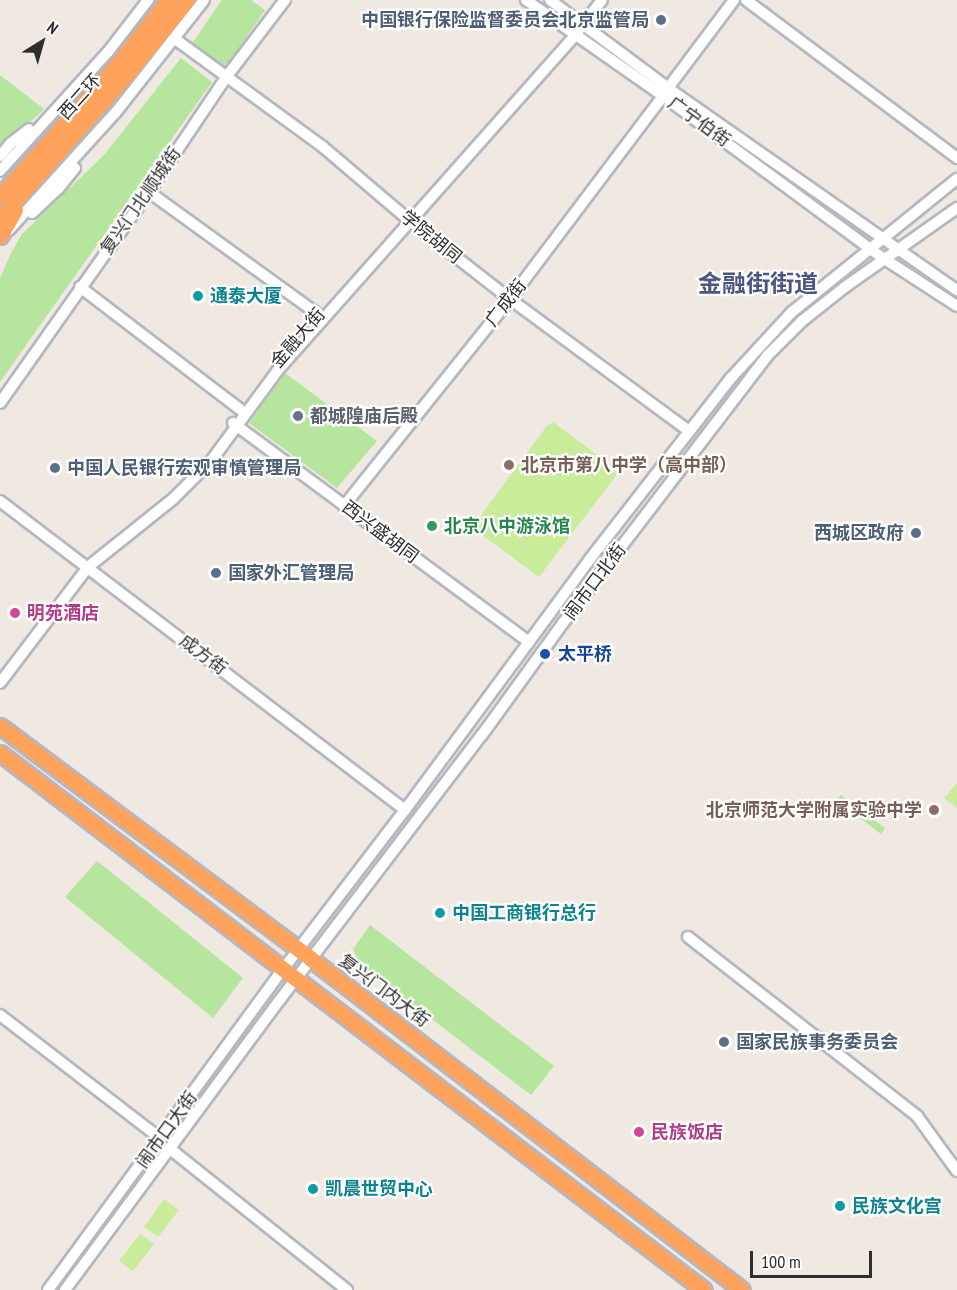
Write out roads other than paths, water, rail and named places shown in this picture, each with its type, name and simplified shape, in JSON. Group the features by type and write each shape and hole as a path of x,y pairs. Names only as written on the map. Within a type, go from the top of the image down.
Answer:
{"highway":[{"name":"西二环","path":"7,221 25,179 168,0"},
{"name":"西二环","path":"0,196 25,179 128,73 187,0"},
{"path":"0,182 25,179"},
{"path":"0,236 25,179"},
{"name":"复兴门内大街","path":"0,726 304,954 742,1290"},
{"path":"0,753 704,1290"}],"main road":[{"path":"0,171 117,41 148,0"},
{"path":"0,242 7,221 33,213 58,189 204,0"},
{"name":"复兴门北顺城街","path":"0,403 149,192 227,76 285,0"},
{"name":"广宁伯街","path":"526,0 882,237 957,290"},
{"name":"广宁伯街","path":"550,0 581,22 665,92 883,258 957,306"},
{"path":"581,22 594,0"},
{"path":"581,22 602,0"},
{"name":"广成街","path":"344,506 510,299 734,0"},
{"path":"746,0 957,158"},
{"name":"金融大街","path":"0,672 86,565 180,484 206,456 234,424 240,410 273,367 409,220 581,22"},
{"name":"学院胡同","path":"175,39 323,147 409,220 510,299 689,431"},
{"path":"0,156 48,109 61,102"},
{"name":"闹市口北街","path":"304,954 405,810 529,642 689,431 764,340 800,305 957,179"},
{"path":"149,192 321,316 234,424"},
{"name":"闹市口北街","path":"304,954 482,735 563,623 767,356 802,321 883,258 957,208"},
{"path":"80,287 240,410"},
{"name":"西兴盛胡同","path":"234,424 529,642"},
{"name":"成方街","path":"0,501 405,810"},
{"path":"0,683 86,565"},
{"path":"469,725 482,735"},
{"path":"688,937 917,1116 957,1171"},
{"name":"闹市口大街","path":"48,1290 161,1139 284,968 304,954"},
{"name":"闹市口大街","path":"64,1290 297,978 304,954"},
{"path":"0,1015 161,1139"},
{"path":"169,1148 347,1290"}],"place":[{"name":"中国银行保险监督委员会北京监管局","path":"661,20"},
{"name":"通泰大厦","path":"198,296"},
{"name":"都城隍庙后殿","path":"298,416"},
{"name":"北京市第八中学（高中部）","path":"509,465"},
{"name":"中国人民银行宏观审慎管理局","path":"55,468"},
{"name":"北京八中游泳馆","path":"432,526"},
{"name":"西城区政府","path":"916,533"},
{"name":"国家外汇管理局","path":"216,573"},
{"name":"明苑酒店","path":"15,613"},
{"name":"太平桥","path":"545,654"},
{"name":"北京师范大学附属实验中学","path":"934,810"},
{"name":"中国工商银行总行","path":"440,913"},
{"name":"国家民族事务委员会","path":"724,1042"},
{"name":"民族饭店","path":"639,1132"},
{"name":"凯晨世贸中心","path":"313,1189"},
{"name":"民族文化宫","path":"840,1206"}],"district":[{"name":"金融街街道","path":"758,284"}]}
